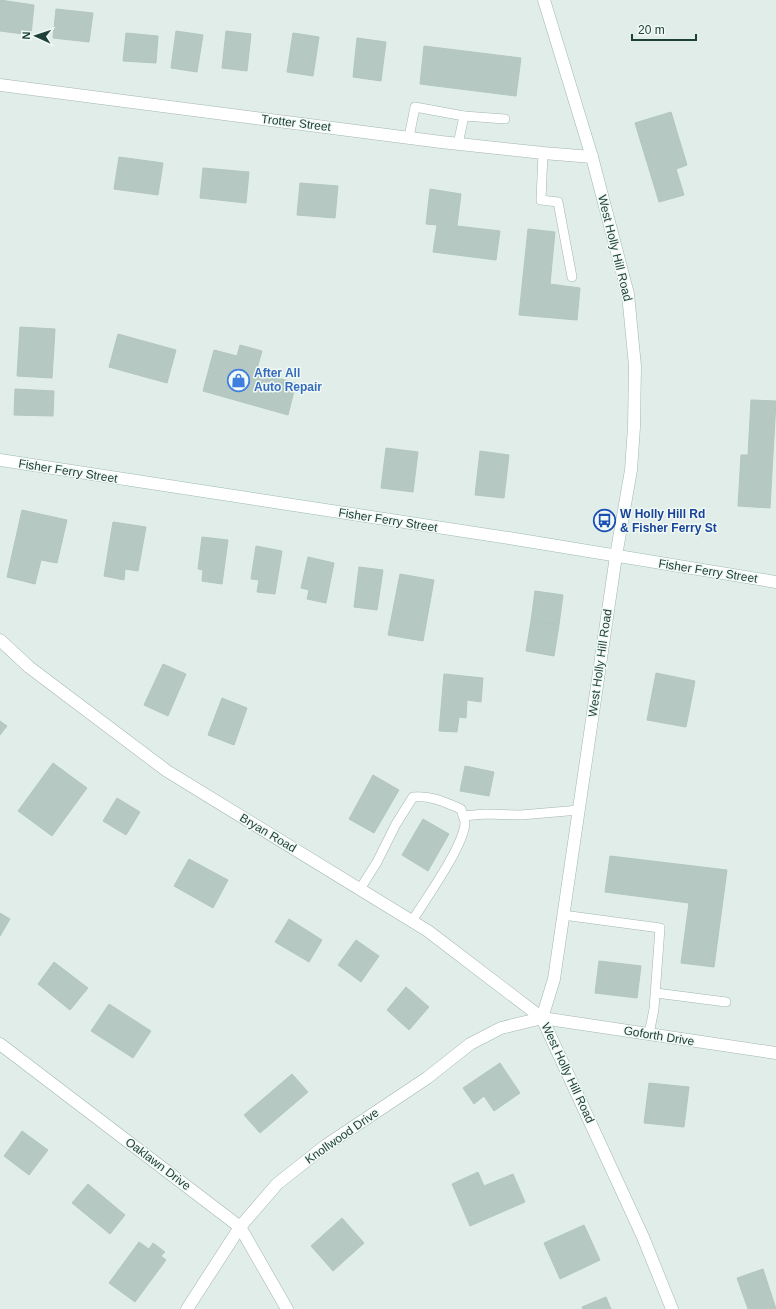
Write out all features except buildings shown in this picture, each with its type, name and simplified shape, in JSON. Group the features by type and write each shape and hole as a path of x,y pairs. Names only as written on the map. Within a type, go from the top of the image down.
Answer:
{"street":[{"name":"West Holly Hill Road","path":"544,0 592,157 628,294 636,366 631,470 616,556 554,979 542,1018 643,1237 672,1309"},
{"name":"Trotter Street","path":"0,85 458,144 543,154 592,157"},
{"name":"Fisher Ferry Street","path":"0,460 515,539 776,582"},
{"name":"Bryan Road","path":"0,640 29,666 167,772 428,931 542,1018"},
{"name":"Goforth Drive","path":"542,1018 776,1053"},
{"name":"Knollwood Drive","path":"187,1309 240,1227 277,1184 325,1146 427,1078 470,1044 501,1028 542,1018"},
{"name":"Oaklawn Drive","path":"0,1044 240,1227 287,1309"}],"lane":[{"path":"409,138 415,107 464,116 505,119"},
{"path":"458,144 464,116"},
{"path":"543,154 541,200 558,202 572,277"},
{"path":"360,889 377,862 396,824 413,797 422,796 439,799 461,809 465,822 463,836 412,921"},
{"path":"463,816 485,814 522,815 579,810"},
{"path":"563,915 660,928 656,993 649,1034"},
{"path":"656,993 726,1002"}],"place":[{"name":"After All Auto Repair","path":"238,380"},
{"name":"W Holly Hill Rd & Fisher Ferry St","path":"605,521"}]}
